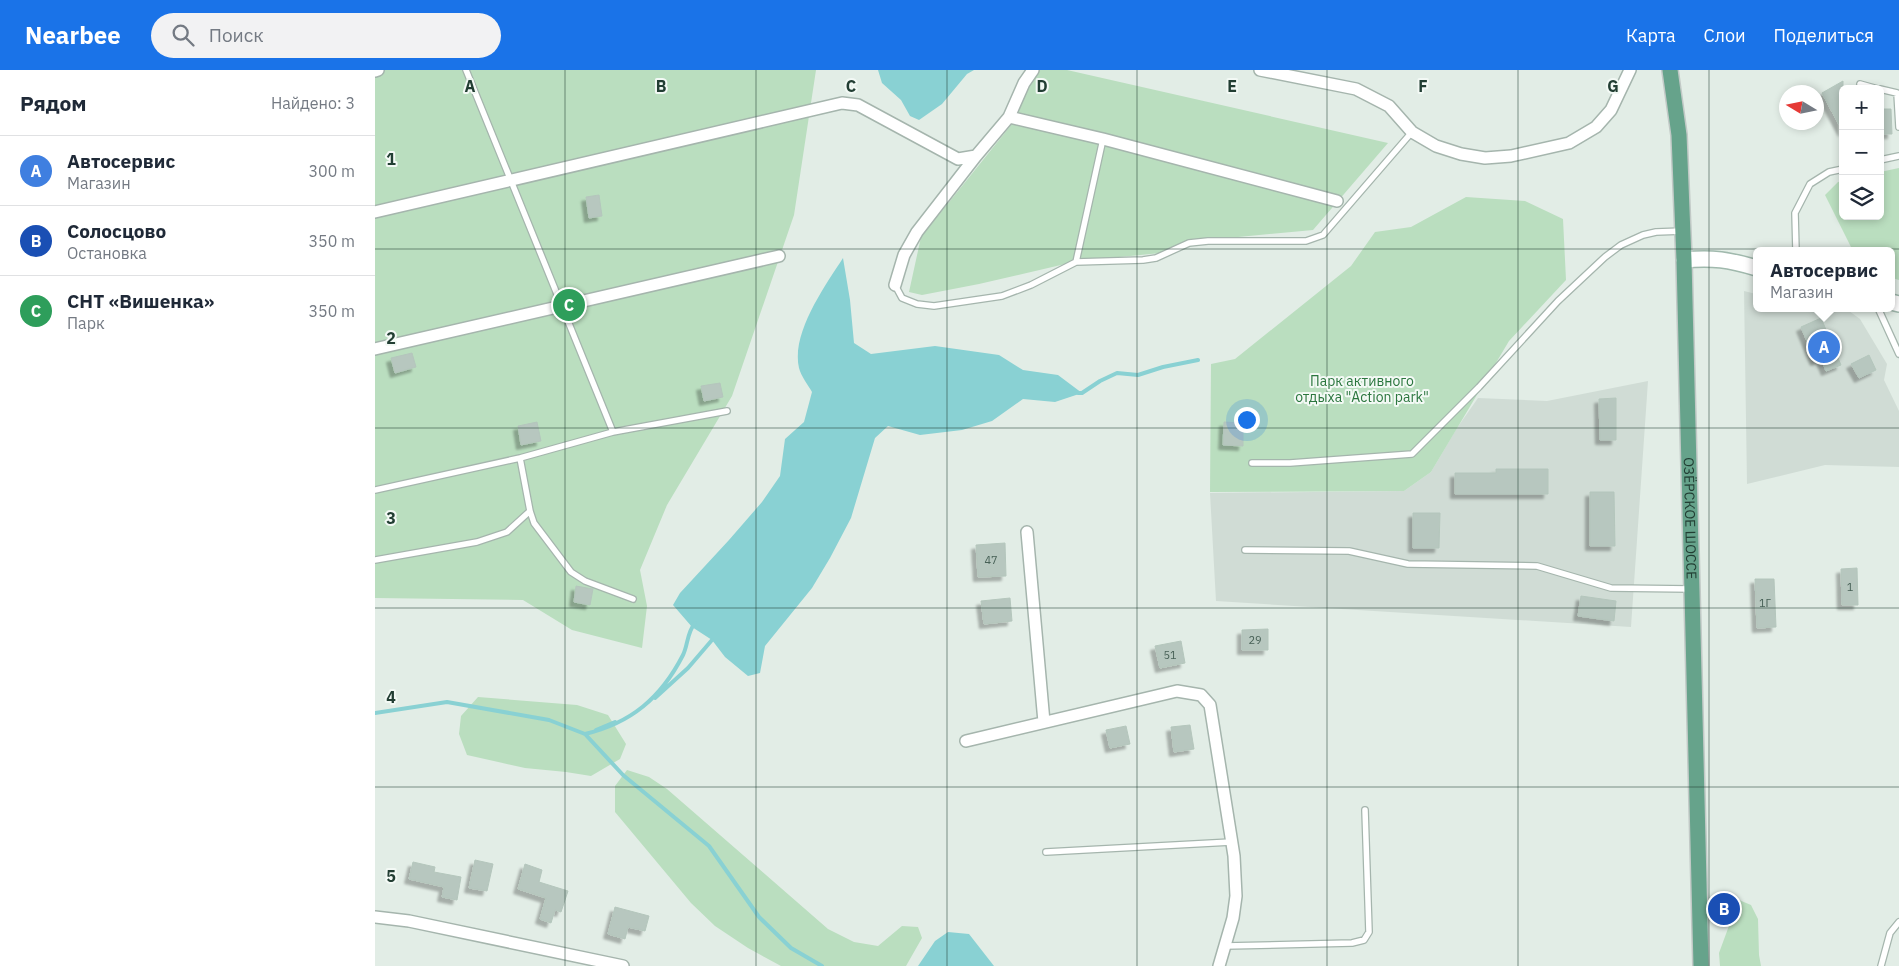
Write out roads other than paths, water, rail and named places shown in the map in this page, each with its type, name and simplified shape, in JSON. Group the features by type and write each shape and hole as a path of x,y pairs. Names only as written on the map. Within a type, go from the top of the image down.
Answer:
{"main road":[{"name":"ОЗЁРСКОЕ ШОССЕ","path":"1670,70 1679,135 1683,231 1701,966"},
{"path":"1684,260 1722,259 1753,267"}],"street":[{"path":"895,285 904,255 917,232 1009,117 1024,83 1033,70"},
{"path":"1260,70 1356,89 1389,106 1412,132 1436,146 1461,154 1485,158 1511,156 1569,143 1596,127 1611,110 1630,70"},
{"path":"375,212 842,103 858,105 958,159 976,156"},
{"path":"1009,117 1103,139 1337,201"},
{"path":"375,349 779,256"},
{"path":"1027,532 1044,722"},
{"path":"966,741 1177,691 1201,695 1211,705 1231,842 1236,896 1233,918 1219,966"},
{"path":"375,918 409,921 623,966"}],"lane":[{"path":"466,70 613,432"},
{"path":"1884,90 1898,93 1899,127"},
{"path":"895,285 901,298 917,304 934,306 1002,296 1031,285 1076,262 1156,258 1189,243 1208,241 1307,241 1323,235 1412,132"},
{"path":"1076,262 1103,139"},
{"path":"1884,159 1899,156"},
{"path":"1796,247 1795,213 1810,184 1829,172 1839,169"},
{"path":"1252,462 1290,463 1413,454 1479,387 1557,301 1605,257 1621,245 1643,235 1657,232 1683,231"},
{"path":"1880,312 1899,354"},
{"path":"375,490 520,458 613,432 727,411"},
{"path":"520,458 534,524 571,572 585,581 633,599"},
{"path":"375,560 477,542 507,532 530,510"},
{"path":"1245,550 1349,551 1409,564 1537,566 1611,588 1693,590"},
{"path":"1224,946 1352,943 1364,940 1369,932 1365,810"},
{"path":"1046,852 1231,842"},
{"path":"1881,966 1890,932 1899,922"}],"water":[{"path":"878,70 974,70 967,74 942,104 919,120 910,116 901,100 882,83"},
{"path":"843,258 850,300 854,343 871,354 935,346 999,355 1023,370 1058,375 1082,393 1055,402 1023,399 992,421 962,430 920,435 888,426 875,438 851,518 830,558 812,588 765,646 760,673 748,676 725,657 712,640 692,627 673,605 680,593 762,502 780,476 785,439 804,422 812,392 799,368 800,340 811,310"},
{"path":"948,932 969,934 994,966 918,966 935,941"}],"waterway":[{"path":"1078,393 1082,393 1117,373 1138,375 1163,367 1198,360"},
{"path":"585,734 602,729 630,716 654,696 665,684 683,655 690,630 695,623"},
{"path":"655,698 688,668 712,640"},
{"path":"375,713 447,702 549,720 585,734 623,775 709,846 759,917 791,948 822,966"},
{"path":"596,730 615,722"}],"place":[{"name":"СНТ «Вишенка»","path":"569,305"},
{"name":"Автосервис","path":"1824,347"},
{"name":"Солосцово","path":"1724,909"}],"park label":[{"name":"Парк активного отдыха \"Action park\"","path":"1362,390"}]}
